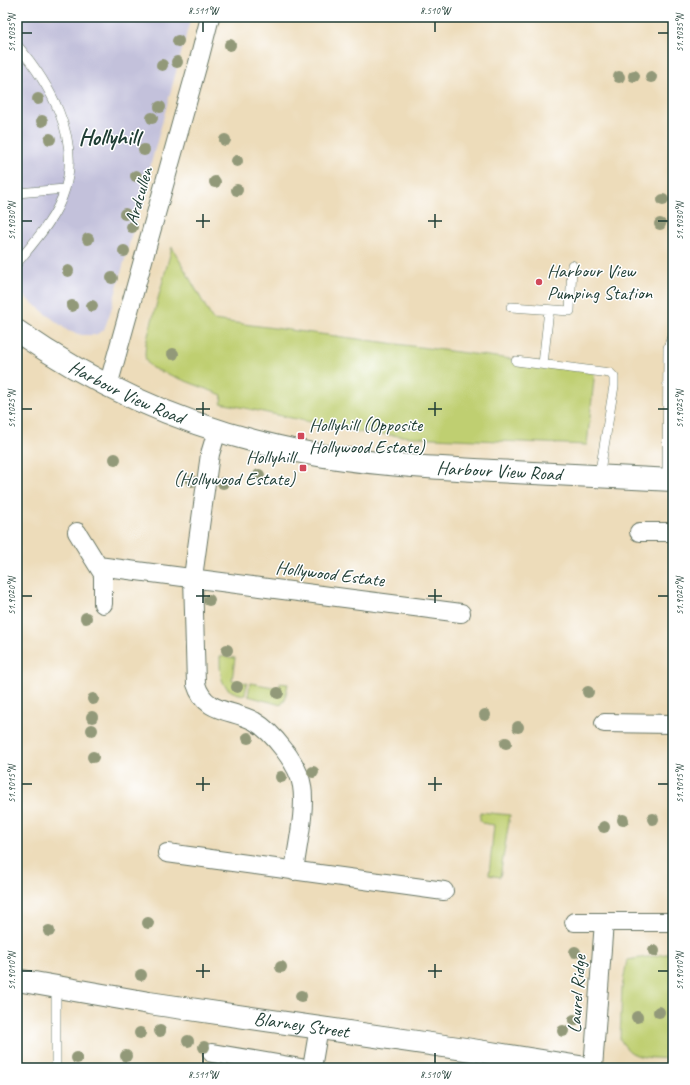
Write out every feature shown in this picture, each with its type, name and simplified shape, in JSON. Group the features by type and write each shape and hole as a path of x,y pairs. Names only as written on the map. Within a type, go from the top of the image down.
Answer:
{"street":[{"name":"Ardcullen","path":"108,386 210,17"},
{"name":"Harbour View Road","path":"17,331 50,354 108,386 162,410 217,431 274,446 362,462 444,469 670,480"},
{"path":"217,431 210,454 193,578 196,684 198,692 204,700 213,707 253,721 263,727 282,747 292,761 302,785 303,801 294,871"},
{"path":"77,532 102,574 103,604"},
{"path":"638,532 673,532"},
{"name":"Hollywood Estate","path":"98,566 461,613"},
{"path":"604,723 673,724"},
{"path":"167,853 444,891"},
{"path":"574,922 673,922"},
{"name":"Laurel Ridge","path":"593,1068 604,922"},
{"name":"Blarney Street","path":"17,980 149,1003 319,1027 586,1068"},
{"path":"312,1068 319,1027"},
{"path":"212,1053 301,1068"}],"lane":[{"path":"17,45 34,65 55,101 67,138 69,157 69,170 65,190 55,212 41,233 17,263"},
{"path":"17,193 65,190"},
{"path":"511,306 570,311 572,265"},
{"path":"543,364 549,310"},
{"path":"670,480 668,348 673,334"},
{"path":"516,361 610,373 614,377 614,386 599,476"},
{"path":"56,987 56,1068"}],"shaded area":[{"path":"17,17 191,17 111,310 104,330 95,335 82,335 68,331 17,291"}],"green space":[{"path":"172,247 213,320 595,370 587,445 412,437 357,432 221,403 222,395 152,368 146,360 146,343"},
{"path":"220,656 235,658 232,680 247,683 245,695 231,691 226,687 221,677"},
{"path":"250,683 279,688 280,683 288,684 285,699 281,705 248,696"},
{"path":"480,812 510,815 500,877 489,875 494,825 482,823 480,820"},
{"path":"673,953 673,1059 636,1055 628,1050 620,1039 622,988 627,960"}],"place":[{"name":"Harbour View Pumping Station","path":"539,282"},
{"name":"Hollyhill (Opposite Hollywood Estate)","path":"301,436"},
{"name":"Hollyhill (Hollywood Estate)","path":"303,468"}],"district":[{"name":"Hollyhill","path":"109,137"}]}
